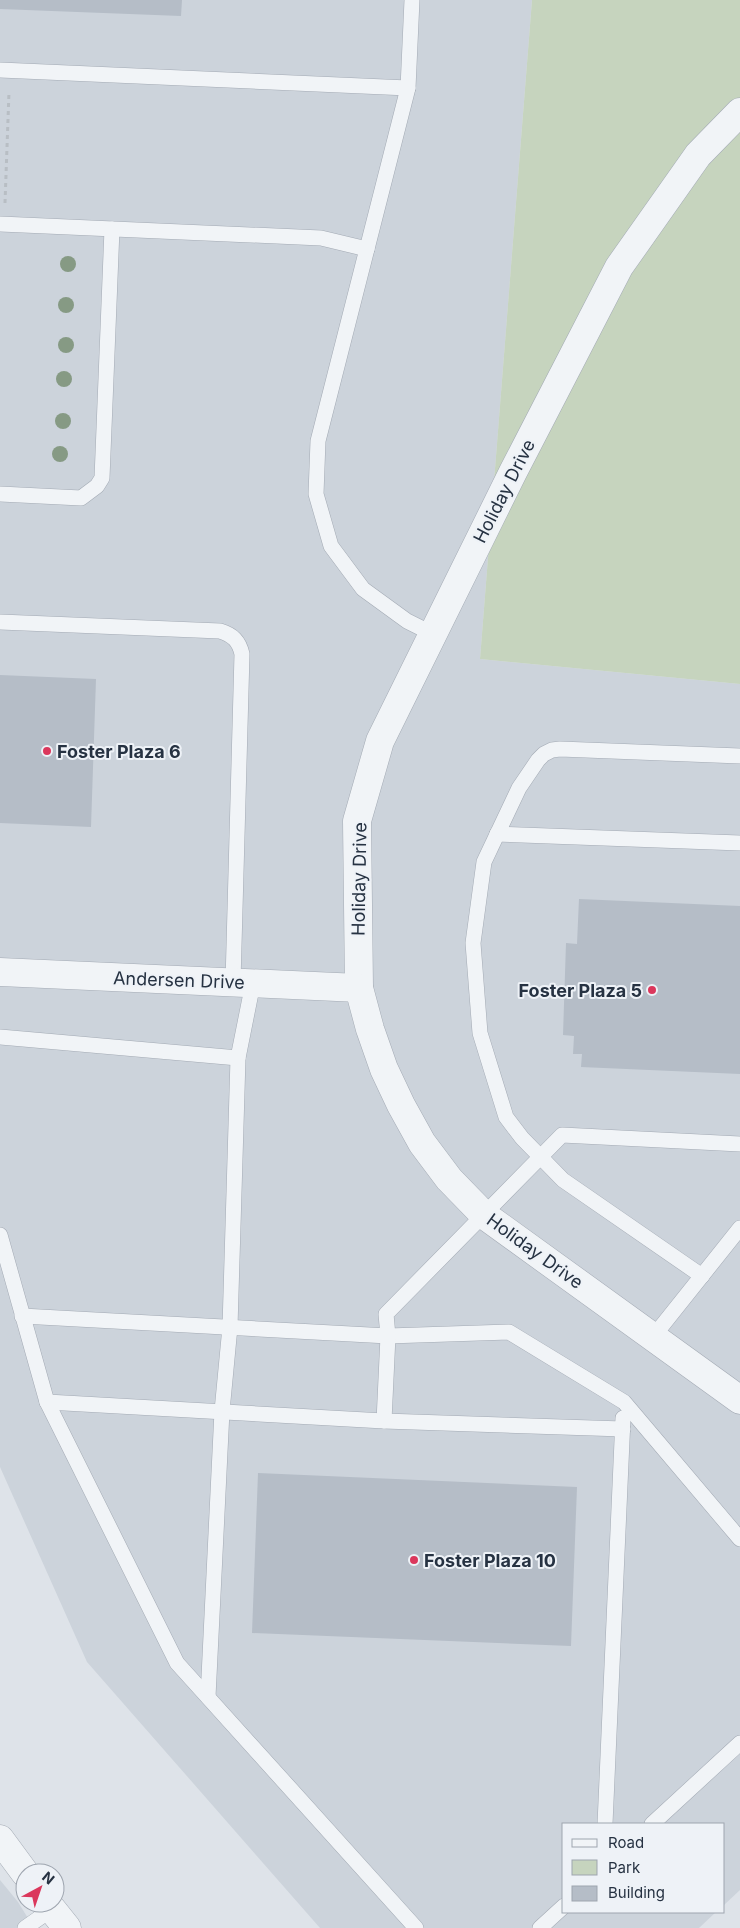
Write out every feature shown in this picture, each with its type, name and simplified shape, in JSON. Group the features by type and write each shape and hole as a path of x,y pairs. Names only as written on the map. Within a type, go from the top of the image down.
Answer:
{"street":[{"name":"Holiday Drive","path":"739,1397 653,1338 484,1215 449,1179 422,1143 384,1069 370,1029 359,988 358,821 380,741 513,472 619,267 698,155 740,112"},
{"name":"Andersen Drive","path":"0,972 359,988"},
{"path":"0,1839 18,1863"}],"lane":[{"path":"412,0 408,88 318,441 316,494 331,546 363,589 407,621 433,634"},
{"path":"0,70 408,88"},
{"path":"0,224 322,238 367,249"},
{"path":"0,494 81,498 97,486 102,478 112,229"},
{"path":"0,622 220,631 235,639 240,646 242,654 243,982 238,1058 230,1327 222,1411 208,1697"},
{"path":"702,1276 563,1180 522,1138 506,1117 480,1033 473,943 484,862 519,788 544,754 552,750 740,756"},
{"path":"498,834 740,843"},
{"path":"0,1038 238,1058"},
{"path":"384,1421 388,1336 386,1314 562,1135 740,1144"},
{"path":"653,1338 740,1228"},
{"path":"0,1235 47,1402 177,1663 416,1928"},
{"path":"22,1316 388,1336 509,1332 624,1402 740,1539"},
{"path":"47,1402 384,1421 622,1429"},
{"path":"605,1823 624,1402"},
{"path":"653,1823 740,1743"},
{"path":"540,1928 562,1908"},
{"path":"25,1928 55,1913"}],"path":[{"path":"5,207 9,89"}],"shaded area":[{"path":"0,0 532,0 480,659 740,684 740,1890 725,1904 725,1823 562,1823 562,1913 715,1913 699,1928 320,1928 87,1662 0,1467"},
{"path":"0,1880 15,1898 15,1913 25,1913 34,1928 0,1928"}],"green space":[{"path":"532,0 740,0 740,684 480,659"}],"building":[{"path":"0,0 182,0 181,16 0,9"},
{"name":"Foster Plaza 6","path":"0,675 96,679 91,827 0,823"},
{"name":"Foster Plaza 5","path":"579,899 740,906 740,1074 581,1067 582,1054 573,1054 574,1036 563,1035 566,943 577,944"},
{"name":"Foster Plaza 10","path":"258,1473 577,1487 571,1646 252,1633"}],"place":[{"name":"Foster Plaza 6","path":"47,751"},
{"name":"Foster Plaza 5","path":"652,990"},
{"name":"Foster Plaza 10","path":"414,1560"}]}
